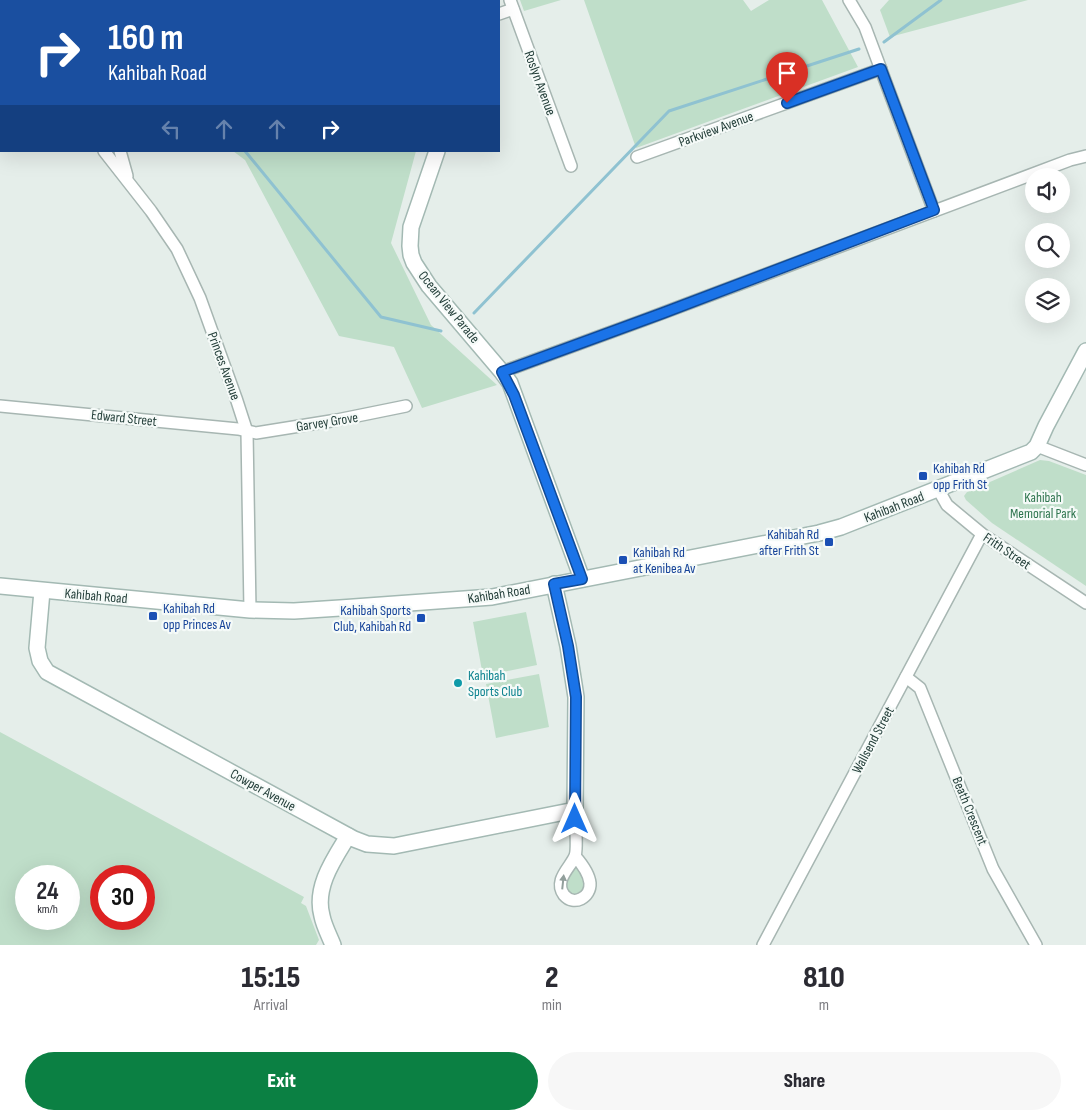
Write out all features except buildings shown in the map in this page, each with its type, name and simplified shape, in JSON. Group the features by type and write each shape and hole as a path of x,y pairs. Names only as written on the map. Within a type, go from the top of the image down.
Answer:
{"main road":[{"name":"Ocean View Parade","path":"437,152 411,227 411,255 429,286 502,372 514,395 582,579"},
{"path":"1037,446 1086,351"},
{"name":"Kahibah Road","path":"0,586 250,610 322,609 492,597 819,533 841,527 1025,455 1037,446"},
{"path":"554,584 568,646 576,697 575,810"},
{"name":"Cowper Avenue","path":"42,591 37,648 40,661 47,672 348,836 367,844 394,846 575,810"},
{"path":"333,945 321,915 320,902 330,866 348,836"}],"street":[{"path":"849,0 865,28 934,210"},
{"path":"500,13 511,4"},
{"name":"Roslyn Avenue","path":"511,4 571,166"},
{"name":"Parkview Avenue","path":"637,158 881,69"},
{"name":"Princes Avenue","path":"105,152 128,180 177,249 190,274 247,432 250,610"},
{"path":"120,152 128,180"},
{"path":"502,372 934,210 1070,160 1086,156"},
{"name":"Edward Street","path":"0,406 238,429 247,432"},
{"name":"Garvey Grove","path":"247,432 256,433 336,420 406,406"},
{"path":"1037,446 1086,465"},
{"name":"Frith Street","path":"938,489 947,505 982,534 1086,603"},
{"name":"Wallsend Street","path":"763,945 982,534"},
{"name":"Beath Crescent","path":"906,677 920,688 994,869 1036,945"},
{"path":"575,810 576,856"}],"green space":[{"path":"520,0 561,0 524,11"},
{"path":"584,0 743,0 751,11 769,0 822,0 858,67 636,148"},
{"path":"889,0 1028,0 890,37 880,10"},
{"path":"234,152 416,152 391,243 431,325 497,385 422,408 394,347 339,336 245,160"},
{"name":"Kahibah Memorial Park","path":"1040,460 1049,461 1086,475 1086,586 992,523 964,496 967,492"},
{"path":"526,612 537,665 483,676 473,622"},
{"path":"539,674 549,727 496,738 486,684"},
{"path":"0,732 304,897 301,903 306,906 319,940 316,945 0,945"},
{"path":"574,863 582,872 586,885 580,895 573,895 567,889 567,877"}],"waterway":[{"path":"884,42 941,0"},
{"path":"474,313 669,111 859,49"},
{"path":"246,152 381,317 441,331"}],"place":[{"name":"Kahibah Rd opp Frith St","path":"923,476"},
{"name":"Kahibah Rd after Frith St","path":"829,542"},
{"name":"Kahibah Rd at Kenibea Av","path":"623,560"},
{"name":"Kahibah Rd opp Princes Av","path":"153,616"},
{"name":"Kahibah Sports Club, Kahibah Rd","path":"421,618"},
{"name":"Kahibah Sports Club","path":"458,683"}],"route":[{"path":"575,819 576,697 568,646 554,584 582,579 510,384 502,372 934,210 881,69 787,103"}]}
